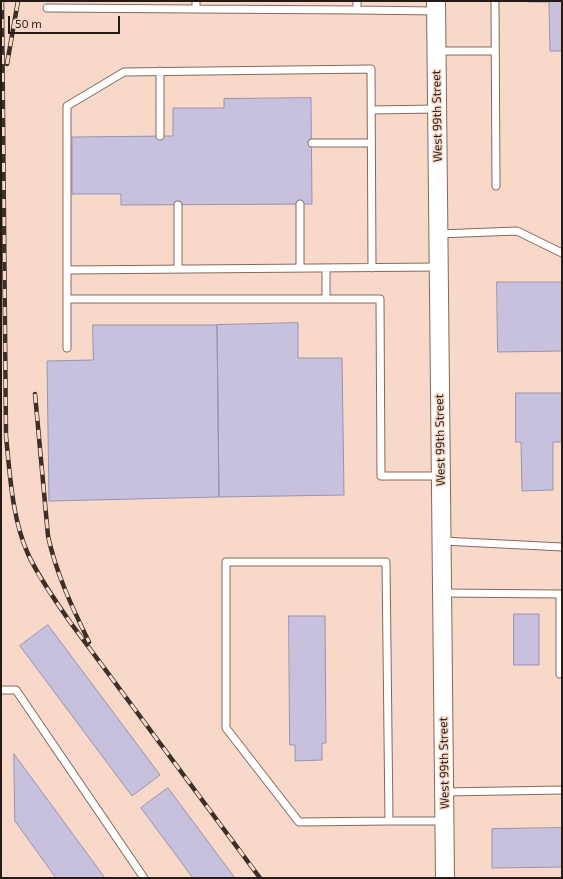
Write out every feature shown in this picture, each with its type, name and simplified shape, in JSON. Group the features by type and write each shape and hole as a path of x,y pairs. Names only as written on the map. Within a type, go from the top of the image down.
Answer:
{"street":[{"name":"West 99th Street","path":"436,6 445,878"}],"lane":[{"path":"357,1 357,10"},
{"path":"495,1 496,186"},
{"path":"46,8 196,5 357,10 436,6"},
{"path":"436,51 495,51"},
{"path":"67,348 67,106 124,72 370,69 372,268"},
{"path":"160,71 160,136"},
{"path":"371,110 437,109"},
{"path":"312,144 371,143"},
{"path":"300,204 300,268"},
{"path":"178,205 178,269"},
{"path":"438,234 518,231 562,253"},
{"path":"67,270 438,267"},
{"path":"326,268 326,299"},
{"path":"67,299 380,299 381,476 441,476"},
{"path":"441,541 562,547"},
{"path":"389,821 386,562 226,562 226,728 299,822 444,821"},
{"path":"442,593 560,594 560,674"},
{"path":"1,690 16,690 144,878"},
{"path":"444,792 562,790"}],"building":[{"path":"529,1 562,1 562,51 550,51 549,2"},
{"path":"311,98 312,204 121,205 121,194 72,194 72,137 173,136 173,108 224,108 224,99"},
{"path":"497,282 562,282 562,351 498,352"},
{"path":"298,323 298,358 342,358 344,495 219,497 217,325"},
{"path":"93,325 217,325 219,497 49,501 47,361 93,360"},
{"path":"516,393 562,393 562,442 553,442 553,490 522,491 521,442 516,442"},
{"path":"514,614 539,614 539,665 514,665"},
{"path":"289,616 325,616 326,743 322,743 322,760 295,761 295,745 290,745"},
{"path":"48,625 160,775 132,796 20,646"},
{"path":"14,754 105,878 56,878 15,821"},
{"path":"168,788 235,878 193,878 141,808"},
{"path":"562,828 562,867 492,868 492,829"}],"railway":[{"path":"2,1 6,436 10,481 18,526 32,563 70,622 260,878"},
{"path":"7,64 18,1"},
{"path":"35,394 48,536 51,550 60,577 89,642"}]}
